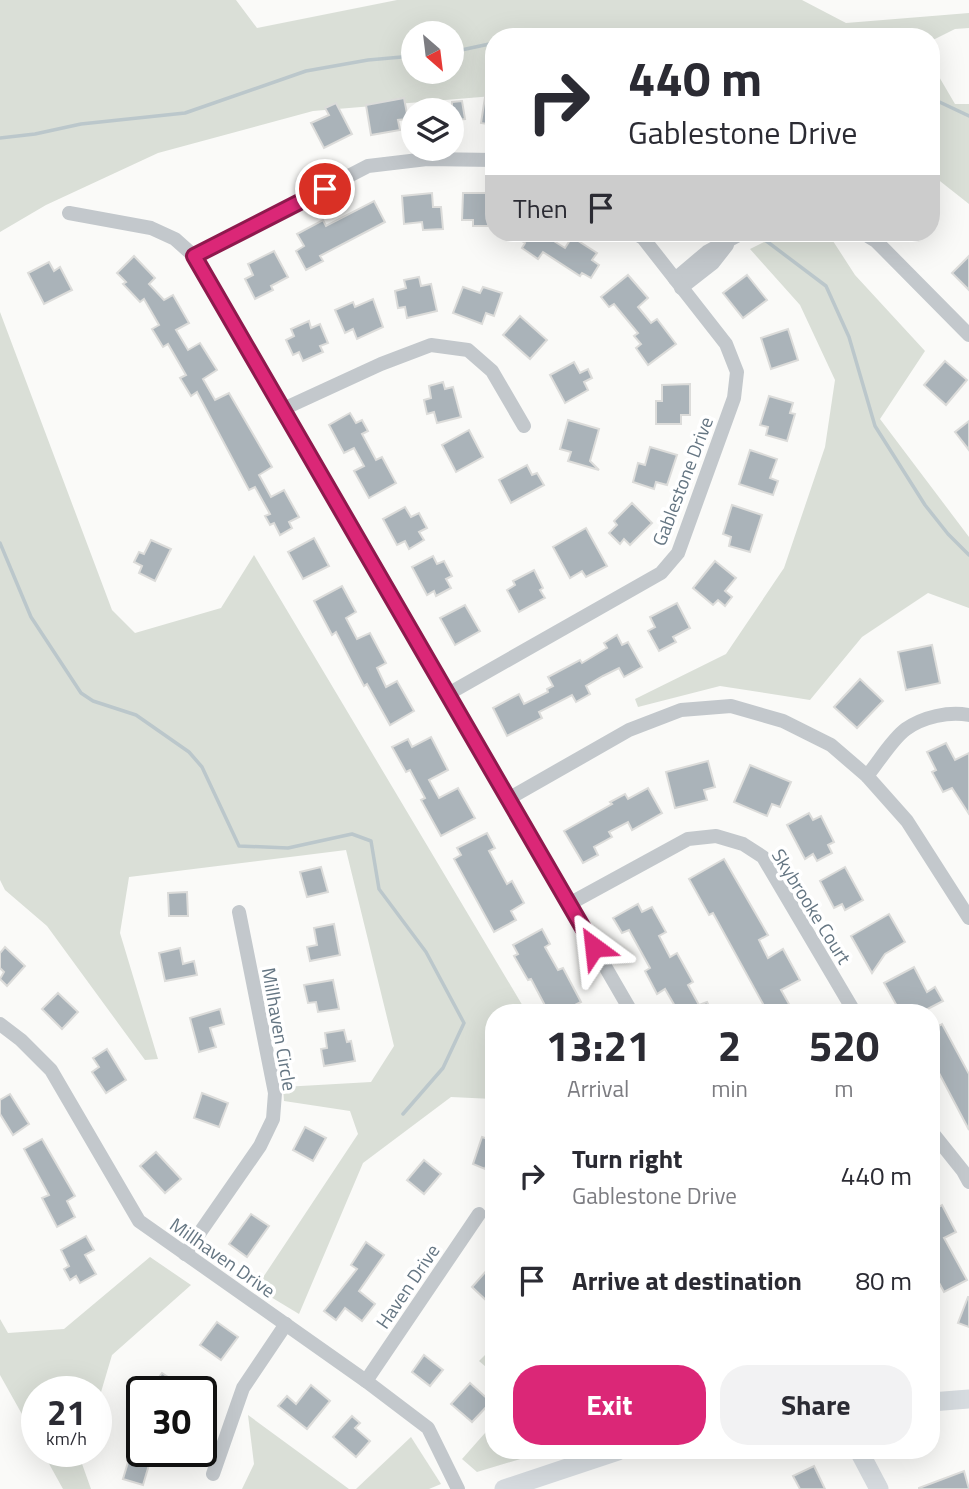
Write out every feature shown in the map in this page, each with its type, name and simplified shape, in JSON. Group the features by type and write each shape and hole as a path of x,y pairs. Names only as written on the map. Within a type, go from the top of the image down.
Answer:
{"main road":[{"path":"940,1401 969,1399"},
{"path":"504,1489 594,1459"},
{"path":"863,1459 880,1489"}],"street":[{"path":"194,256 368,166 427,159 485,159"},
{"path":"69,213 151,228 175,239 194,256 627,1004"},
{"name":"Gablestone Drive","path":"448,694 661,573 678,553 734,398 737,372 726,344 646,242"},
{"path":"678,283 707,252 726,242"},
{"path":"877,242 969,335"},
{"path":"281,410 381,364 431,345 468,350 492,371 524,426"},
{"path":"508,799 629,730 681,710 731,706 783,721 831,745 867,776 907,821 969,918"},
{"path":"867,776 904,730 924,720 957,713 969,715"},
{"name":"Skybrooke Court","path":"569,904 688,839 716,836 743,844 763,857 850,1004"},
{"name":"Millhaven Circle","path":"185,1254 260,1146 273,1119 275,1093 239,912"},
{"name":"Millhaven Drive","path":"0,1024 21,1040 51,1070 139,1221 366,1381 428,1428 458,1489"},
{"path":"940,1142 969,1182"},
{"name":"Haven Drive","path":"366,1381 479,1213"},
{"path":"213,1474 243,1388 286,1324"}],"shaded area":[{"path":"0,0 236,0 257,28 397,0 802,0 846,23 969,13 969,28 955,29 940,36 940,28 485,28 485,97 401,98 401,104 313,111 158,153 46,205 0,232"},
{"path":"940,78 955,104 969,104 969,204 940,181"},
{"path":"764,242 834,242 855,275 925,351 880,419 969,537 969,608 928,593 862,637 810,700 720,686 638,707 635,699 726,654 784,568 825,447 835,380 800,305 750,249"},
{"path":"0,312 112,610 135,633 221,608 254,555 522,1004 485,1004 485,1099 451,1097 363,1163 299,1314 256,1288 358,1134 350,1111 284,1101 283,1087 371,1082 394,1046 346,850 129,877 120,933 158,1059 145,1060 47,926 5,890 0,880"},
{"path":"150,1257 191,1285 112,1355 106,1376 21,1376 21,1412 0,1375 0,1319 8,1333 64,1329"},
{"path":"485,1355 485,1366 479,1361"},
{"path":"248,1415 349,1489 242,1489 254,1464"},
{"path":"485,1433 485,1459 520,1459 477,1472 462,1459"},
{"path":"411,1437 441,1484 429,1489 356,1489"},
{"path":"51,1467 83,1467 91,1489 63,1489"}],"building":[{"path":"485,97 485,124 481,123"},
{"path":"401,99 401,120 398,120 400,130 371,135 366,105"},
{"path":"336,103 352,134 324,148 311,123 329,115 325,108"},
{"path":"432,193 433,207 441,207 443,229 423,230 422,222 404,224 402,196"},
{"path":"463,193 485,193 485,226 473,226 473,220 462,220"},
{"path":"374,201 385,222 320,256 323,261 306,270 296,251 304,246 297,234 323,220 326,226"},
{"path":"555,242 565,248 569,242 580,242 597,253 592,260 599,265 591,278 582,273 580,276 543,252 538,259 522,248 525,243"},
{"path":"274,251 288,277 271,286 273,290 255,299 245,279 253,275 248,264"},
{"path":"134,256 155,278 149,284 164,300 173,295 189,323 176,330 188,350 200,343 217,370 203,379 215,400 229,393 272,467 259,475 271,497 284,490 299,517 289,522 292,528 280,535 274,523 270,525 265,516 270,514 255,487 249,490 197,392 191,396 180,378 186,375 168,344 163,347 152,329 159,325 144,299 140,302 123,284 126,282 117,273"},
{"path":"969,256 969,290 952,273"},
{"path":"49,262 54,271 60,267 72,290 44,304 28,273"},
{"path":"628,275 648,298 638,307 651,323 657,319 676,344 648,365 636,348 641,344 634,336 638,333 614,304 609,307 601,297"},
{"path":"747,275 767,300 743,318 723,293"},
{"path":"419,277 421,286 431,284 437,311 407,318 405,307 398,308 395,291 406,288 404,280"},
{"path":"463,287 480,293 483,287 502,293 494,316 486,313 482,324 453,313"},
{"path":"373,299 383,327 357,339 353,329 345,333 335,310 353,302 355,307"},
{"path":"520,316 547,340 530,359 503,335"},
{"path":"309,321 311,328 320,324 328,343 320,346 323,352 303,361 299,352 293,355 286,340 294,336 291,329"},
{"path":"788,329 798,360 771,369 761,338"},
{"path":"945,361 967,380 946,405 924,385"},
{"path":"574,362 580,373 588,369 592,378 584,382 588,390 565,403 550,375"},
{"path":"443,382 445,389 453,387 461,417 437,423 434,412 427,414 424,400 431,398 429,386"},
{"path":"690,384 690,415 681,415 681,424 656,424 656,401 662,401 662,385"},
{"path":"769,396 793,403 790,413 795,414 787,441 766,435 768,427 760,425"},
{"path":"350,413 356,423 362,420 368,431 362,434 376,460 382,457 396,483 369,498 354,471 364,466 354,448 344,453 329,425"},
{"path":"568,420 599,429 590,461 599,470 568,461 571,452 560,449"},
{"path":"969,421 969,450 955,432"},
{"path":"469,430 483,457 456,472 442,445"},
{"path":"650,447 677,455 667,485 656,482 654,489 633,482 638,463 645,465"},
{"path":"750,450 777,459 770,478 778,481 773,495 739,484"},
{"path":"527,465 532,475 537,473 544,485 511,503 499,480"},
{"path":"632,503 652,523 630,545 624,539 620,544 609,533 617,525 614,521"},
{"path":"732,505 762,515 750,552 729,546 731,537 723,534"},
{"path":"405,507 411,517 419,513 427,528 419,532 424,540 409,549 405,541 397,545 383,519"},
{"path":"586,528 607,566 586,577 582,571 570,578 553,547"},
{"path":"314,538 329,566 303,579 288,552"},
{"path":"151,540 171,549 155,581 139,573 142,566 134,562 139,552 144,554"},
{"path":"433,556 437,564 444,561 452,576 446,579 451,588 436,596 434,591 427,595 412,567"},
{"path":"715,561 736,578 725,591 732,597 725,606 718,600 713,605 693,588"},
{"path":"534,570 545,598 519,612 507,590 515,585 513,581"},
{"path":"342,586 356,612 346,618 357,639 370,633 386,663 377,668 386,687 397,681 414,711 390,725 367,684 364,686 336,632 332,635 314,601"},
{"path":"677,603 690,628 673,637 676,642 659,651 648,631 655,627 650,617"},
{"path":"465,605 480,631 455,645 440,618"},
{"path":"617,635 622,645 628,642 642,667 624,677 619,668 603,676 586,686 590,694 576,702 572,695 539,712 542,718 507,736 493,708 519,694 524,704 548,692 547,689 553,686 548,677 580,660 582,663 607,648 604,643"},
{"path":"932,645 940,683 906,690 898,652"},
{"path":"860,679 883,701 857,728 834,707"},
{"path":"431,737 448,770 429,780 439,798 458,788 475,818 441,836 421,800 425,798 410,770 406,772 392,747 408,739 412,747"},
{"path":"946,743 955,760 969,753 969,814 952,788 943,792 932,772 936,770 927,752"},
{"path":"708,761 715,787 704,790 707,800 675,808 666,772"},
{"path":"750,765 791,782 780,807 772,804 767,816 734,802"},
{"path":"648,788 662,813 632,830 628,822 609,832 612,837 594,847 598,855 583,863 564,831 625,794 628,799"},
{"path":"809,813 813,820 821,816 834,842 828,845 832,853 817,861 813,854 805,859 787,825"},
{"path":"487,833 495,848 489,851 507,884 512,881 524,903 511,911 516,920 494,932 454,859 461,855 457,848"},
{"path":"724,859 768,935 759,940 768,958 783,949 800,980 781,990 789,1004 763,1004 713,913 709,915 689,879"},
{"path":"321,867 328,892 307,897 300,872"},
{"path":"845,867 863,900 845,910 842,904 834,908 820,881"},
{"path":"187,892 188,916 169,916 168,893"},
{"path":"638,904 642,912 652,907 666,932 659,936 670,957 677,953 693,982 688,985 698,1004 674,1004 665,989 657,994 645,971 650,968 629,930 622,933 613,918"},
{"path":"889,914 905,942 885,954 872,973 851,936"},
{"path":"334,924 340,955 310,961 307,947 317,945 314,928"},
{"path":"542,929 550,944 545,947 558,970 563,968 581,1002 544,1004 531,979 528,980 514,956 518,954 513,945"},
{"path":"5,947 25,966 7,986 0,979 4,972 0,968 0,953"},
{"path":"180,948 183,964 194,961 197,975 165,981 159,953"},
{"path":"914,967 927,992 935,987 943,1001 937,1004 896,1004 884,983"},
{"path":"333,980 339,1009 318,1012 316,1002 308,1003 304,985"},
{"path":"58,993 78,1012 62,1029 42,1009"},
{"path":"220,1009 224,1024 210,1028 216,1047 199,1052 190,1018"},
{"path":"942,1024 969,1074 969,1130 940,1075"},
{"path":"344,1030 347,1042 351,1041 355,1061 324,1066 321,1049 327,1048 325,1033"},
{"path":"107,1049 126,1080 106,1093 92,1072 99,1067 93,1058"},
{"path":"202,1093 228,1103 219,1127 194,1118"},
{"path":"10,1094 29,1124 13,1135 0,1114 0,1100"},
{"path":"305,1127 326,1138 313,1161 293,1150"},
{"path":"482,1137 485,1138 485,1169 473,1164"},
{"path":"42,1139 75,1196 67,1201 75,1217 57,1227 42,1198 49,1195 24,1149"},
{"path":"156,1152 181,1179 165,1193 140,1166"},
{"path":"424,1160 441,1174 424,1194 407,1180"},
{"path":"942,1205 956,1232 944,1238 967,1280 944,1292 940,1285"},
{"path":"251,1214 269,1226 247,1257 229,1244"},
{"path":"86,1236 94,1250 85,1255 96,1274 80,1283 76,1276 70,1280 64,1269 69,1266 61,1250"},
{"path":"366,1242 384,1255 359,1291 375,1304 362,1321 345,1308 336,1320 324,1311 357,1269 351,1265"},
{"path":"485,1272 485,1299 472,1287"},
{"path":"969,1297 969,1327 958,1323"},
{"path":"217,1322 238,1337 221,1360 200,1345"},
{"path":"424,1355 443,1370 430,1386 412,1372"},
{"path":"470,1383 485,1397 485,1408 472,1422 451,1404"},
{"path":"311,1385 330,1401 307,1429 278,1406 287,1396 296,1404"},
{"path":"352,1416 360,1423 355,1428 370,1441 356,1457 333,1437"},
{"path":"814,1466 825,1489 800,1489 793,1476"},
{"path":"127,1467 148,1467 143,1485 123,1479"},
{"path":"964,1471 969,1489 919,1489 919,1488"}],"waterway":[{"path":"464,49 485,45"},
{"path":"0,138 81,124 185,113 306,71 401,57"},
{"path":"940,102 969,116"},
{"path":"768,242 826,286 849,337 875,426 925,505 969,555"},
{"path":"0,543 31,617 81,693 93,701 136,715 189,752 202,767 239,846 288,848 352,834 371,841 379,889 426,952 464,1023 443,1068 403,1114"}],"route":[{"path":"325,189 194,256 594,947"}]}
